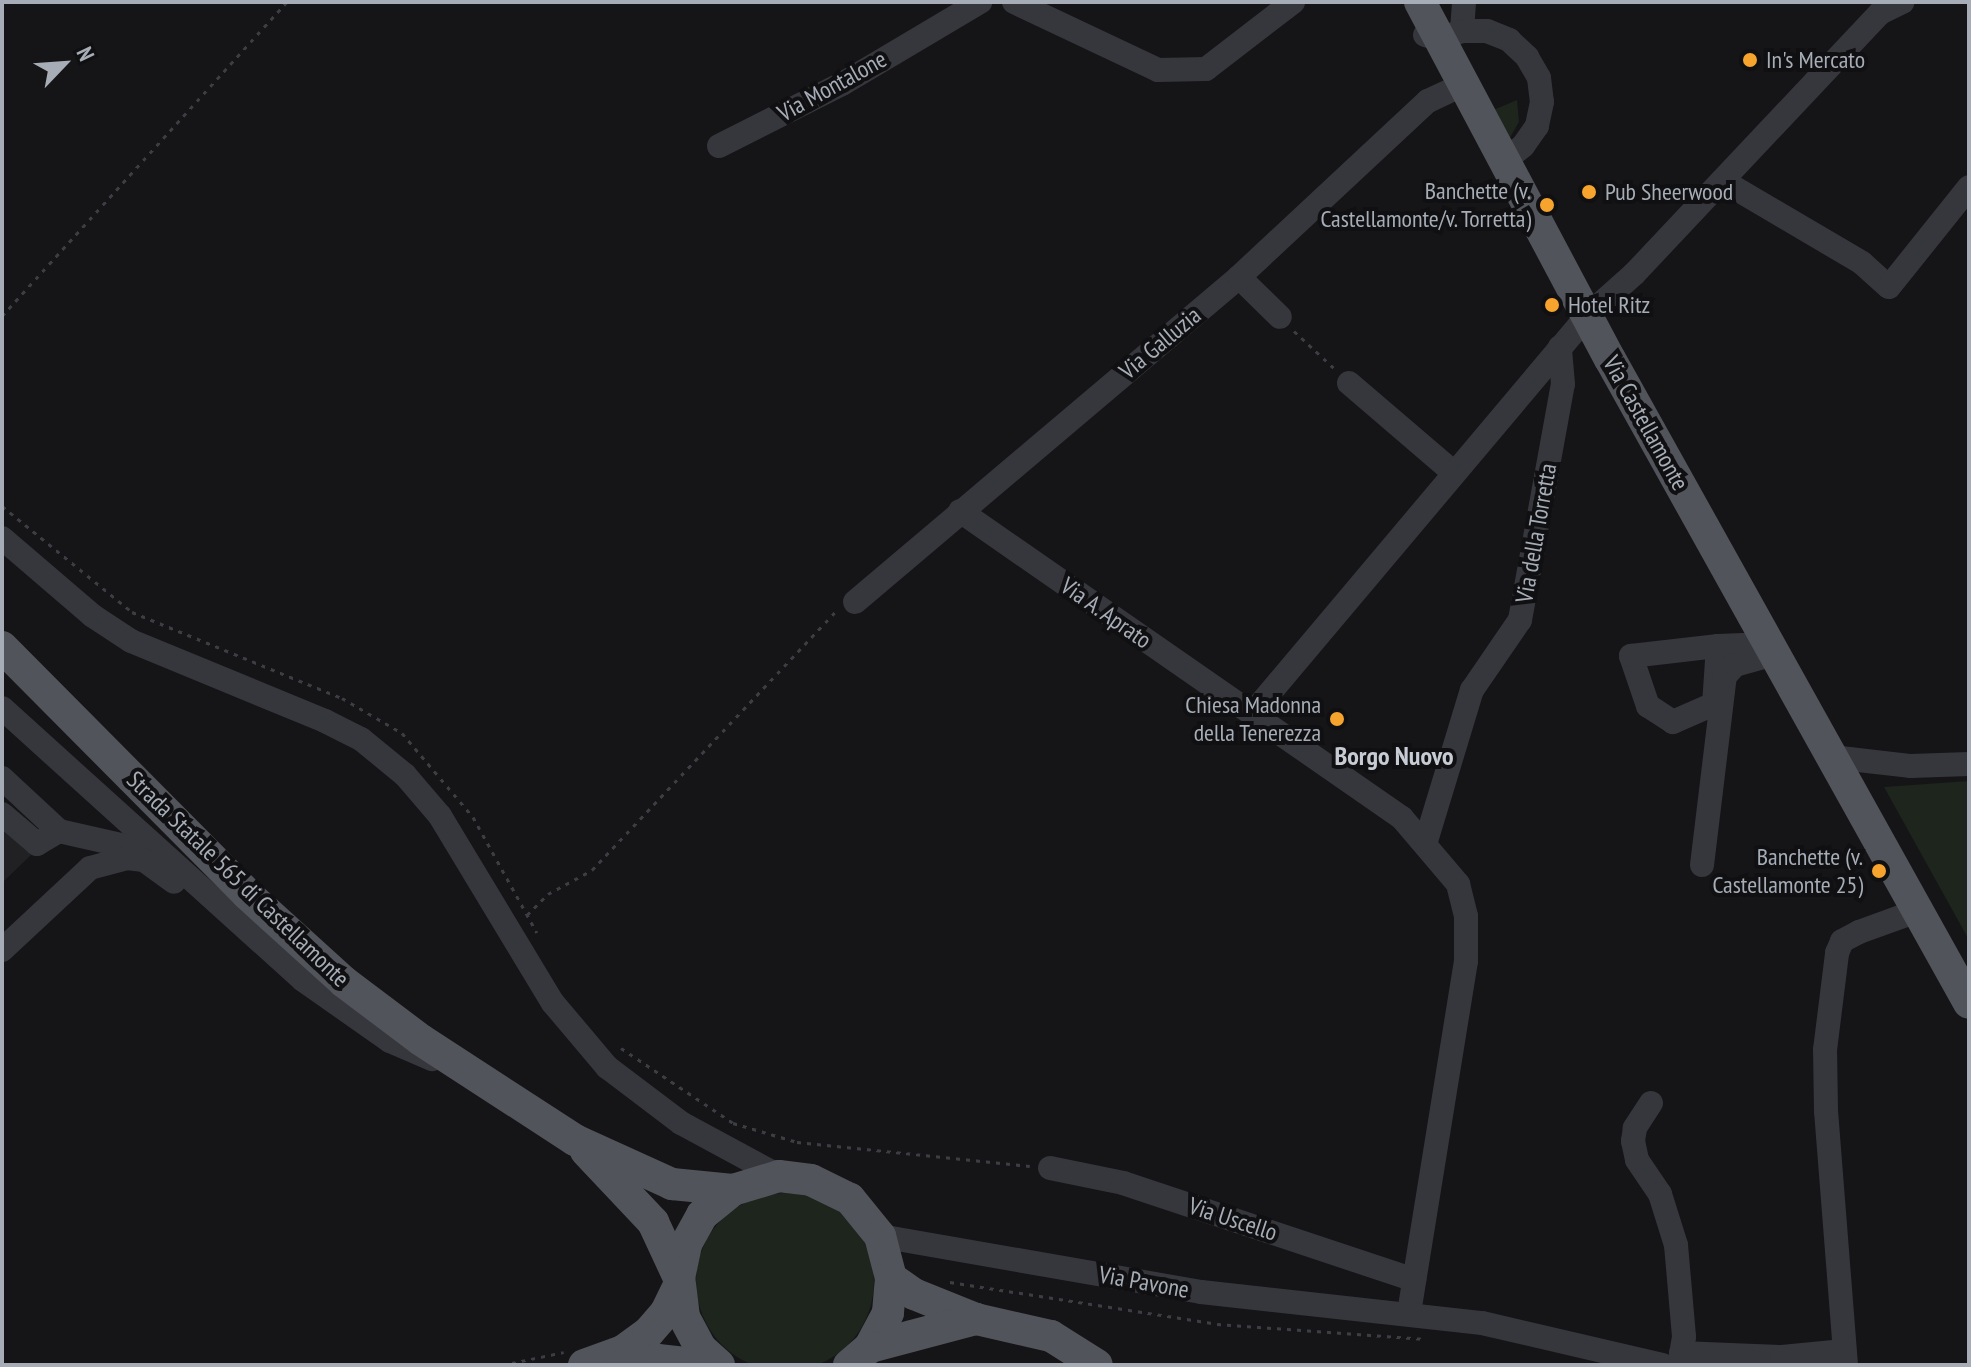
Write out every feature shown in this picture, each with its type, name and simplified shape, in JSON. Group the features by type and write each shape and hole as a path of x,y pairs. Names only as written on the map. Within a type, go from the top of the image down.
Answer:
{"main road":[{"name":"Via Castellamonte","path":"1420,2 1450,35 1462,85 1969,1003"},
{"name":"Strada Statale 565 di Castellamonte","path":"2,647 312,953 473,1076 575,1140 672,1184 733,1190"},
{"name":"Strada Statale 565 di Castellamonte","path":"575,1140 653,1222 679,1281"},
{"path":"584,1365 623,1351 648,1333 666,1312 679,1281 686,1244 702,1215 733,1190 779,1176 811,1180 850,1199 880,1236 891,1278 888,1313 859,1356"},
{"path":"891,1278 939,1304 976,1319 1051,1336 1097,1365"},
{"path":"679,1281 684,1317 701,1349 719,1365"},
{"path":"859,1356 976,1319"},
{"path":"636,1364 704,1365"}],"street":[{"name":"Via Montalone","path":"719,146 842,84 936,12 980,2"},
{"path":"1014,2 1158,70 1206,69 1293,2"},
{"path":"1407,2 1422,34 1487,31 1509,40 1539,78 1542,102 1537,126 1523,146 1504,161"},
{"path":"1450,35 1464,2"},
{"path":"1252,714 1588,315 1723,181 1882,8 1903,2"},
{"name":"Via Galluzia","path":"855,602 1239,277 1428,101 1462,85"},
{"path":"1723,181 1862,263 1889,287 1969,187"},
{"path":"1239,277 1280,317"},
{"name":"Via della Torretta","path":"1426,841 1472,690 1520,620 1563,384 1560,347"},
{"path":"1349,383 1453,472"},
{"name":"Via A. Aprato","path":"960,511 1402,818 1426,841"},
{"path":"2,538 93,616 131,641 361,739 405,775 440,816 553,1003 607,1067 681,1123 779,1176"},
{"path":"1718,646 1771,649"},
{"path":"1702,865 1725,676 1735,665 1771,649"},
{"path":"2,708 303,980 390,1041 473,1076"},
{"path":"1832,757 1911,766 1969,764"},
{"path":"2,778 59,831 125,846 256,938"},
{"path":"2,814 37,844 59,831"},
{"path":"1409,1313 1466,961 1466,916 1458,884 1426,841"},
{"path":"2,950 90,868 127,858 144,860"},
{"path":"1845,1358 1825,1050 1837,953 1851,937 1917,911"},
{"path":"1651,1103 1635,1128 1633,1141 1637,1160 1660,1194 1676,1245 1674,1361"},
{"name":"Via Uscello","path":"1050,1168 1123,1183 1414,1280"},
{"name":"Via Pavone","path":"880,1236 1293,1304 1409,1313 1674,1361 1845,1358"}],"path":[{"path":"2,316 287,2"},
{"path":"1280,317 1349,383"},
{"path":"508,929 529,914 548,894 592,870 828,614 855,602"},
{"path":"529,914 538,936"},
{"path":"611,1038 661,1078 733,1123 797,1142 1050,1168"},
{"path":"939,1304 941,1290 952,1280 1217,1324 1439,1340"}],"shaded area":[{"path":"1517,100 1519,122 1508,141 1491,111"},
{"path":"1969,781 1969,940 1884,787"},
{"path":"2,826 31,855 2,883"},
{"path":"785,1193 819,1200 848,1219 867,1248 874,1282 867,1316 848,1345 819,1364 785,1371 751,1364 722,1345 703,1316 696,1282 703,1248 722,1219 751,1200"}],"place":[{"name":"In's Mercato","path":"1750,60"},
{"name":"Pub Sheerwood","path":"1589,192"},
{"name":"Banchette (v. Castellamonte/v. Torretta)","path":"1547,205"},
{"name":"Hotel Ritz","path":"1552,305"},
{"name":"Chiesa Madonna della Tenerezza","path":"1337,719"},
{"name":"Banchette (v. Castellamonte 25)","path":"1879,871"}],"district":[{"name":"Borgo Nuovo","path":"1394,756"}]}
